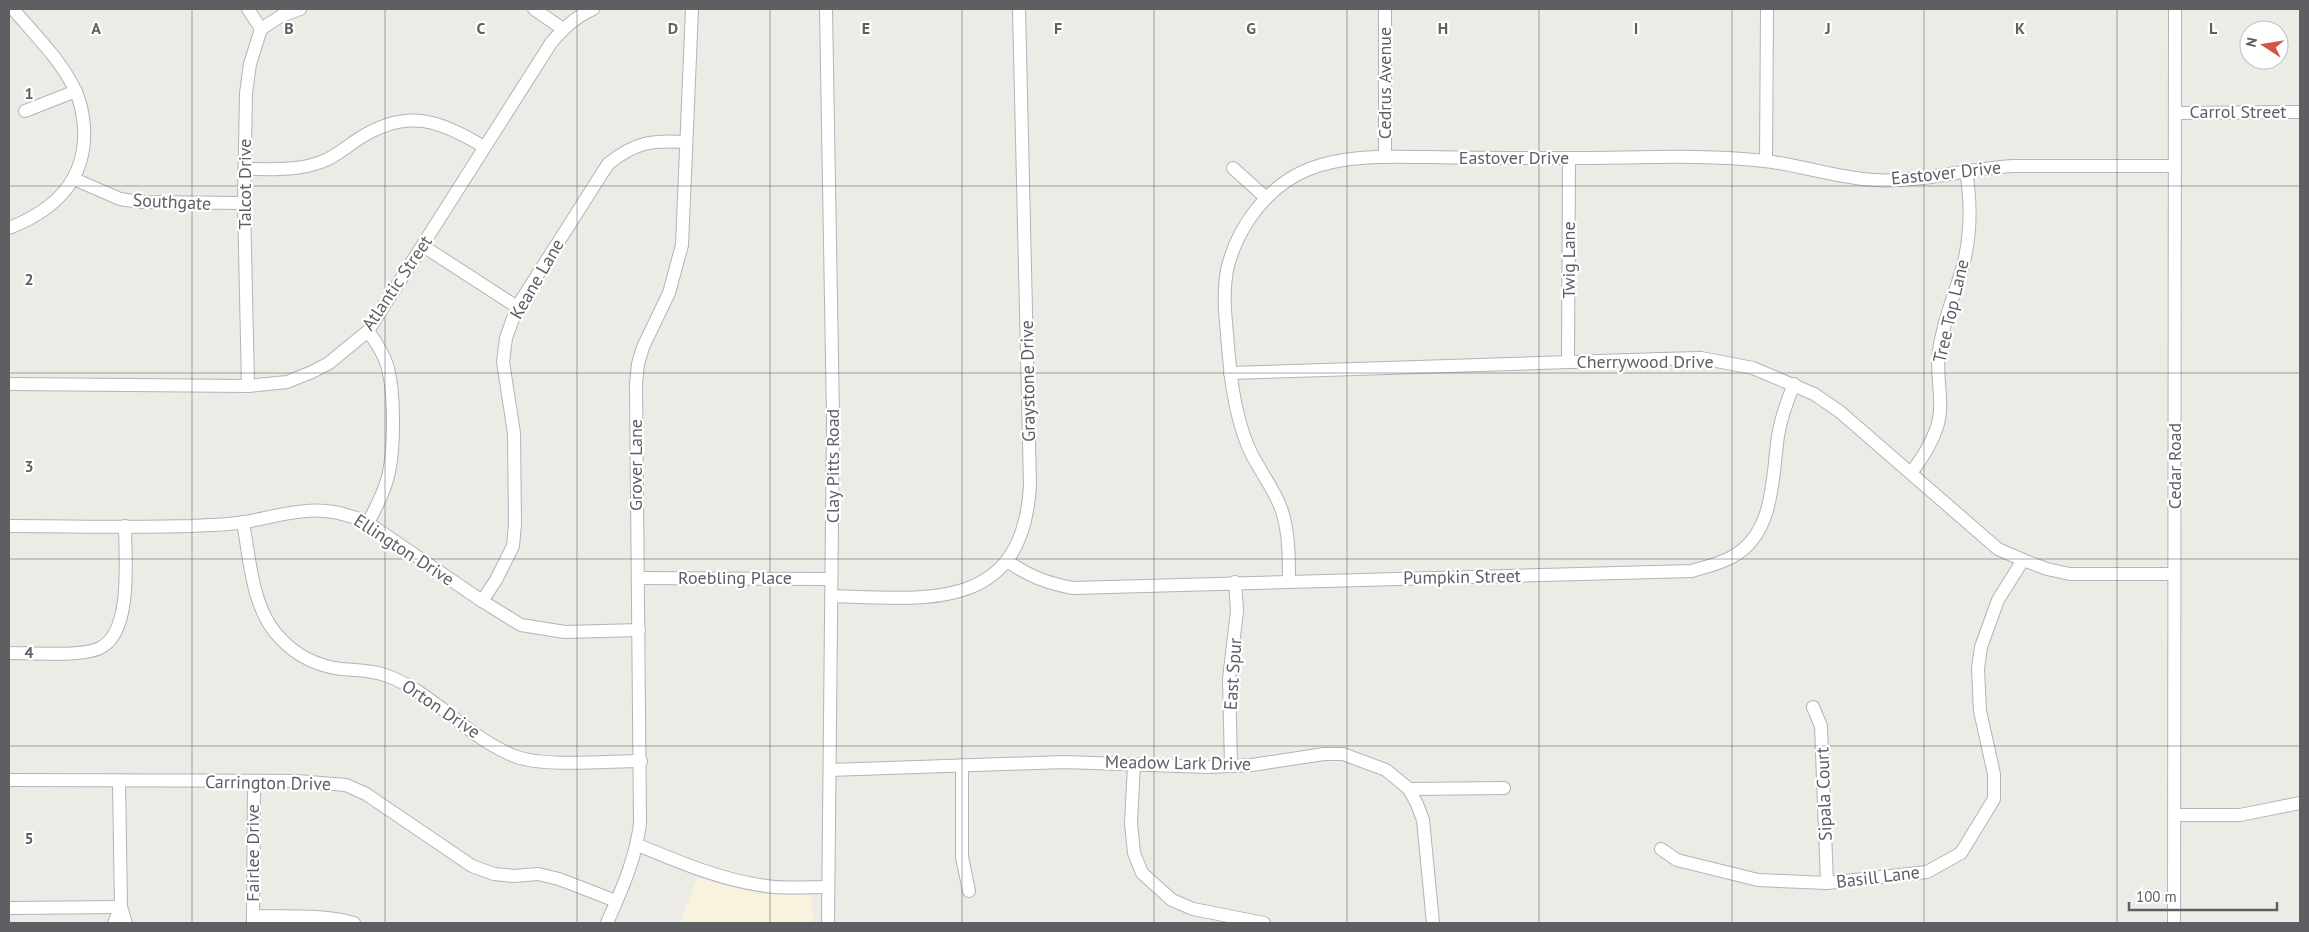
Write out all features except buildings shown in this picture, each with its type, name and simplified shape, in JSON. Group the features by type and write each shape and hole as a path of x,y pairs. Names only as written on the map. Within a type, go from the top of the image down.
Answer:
{"street":[{"path":"248,9 261,29 281,16 300,9"},
{"path":"534,9 563,29"},
{"name":"Atlantic Street","path":"9,384 248,386 287,382 329,363 368,331 551,44 563,29 582,14 593,9"},
{"name":"Grover Lane","path":"607,923 638,845 640,824 641,761 636,384 638,364 643,347 669,293 682,245 692,9"},
{"name":"Clay Pitts Road","path":"826,9 833,417 828,923"},
{"name":"Graystone Drive","path":"831,596 914,599 956,593 973,586 1007,561 1018,544 1026,525 1030,485 1020,9"},
{"name":"Cedrus Avenue","path":"1385,9 1385,157"},
{"path":"1766,161 1767,9"},
{"name":"Cedar Road","path":"2174,9 2174,923"},
{"path":"9,228 32,219 59,198 74,179 84,137 83,111 76,90 60,66 16,10"},
{"name":"Talcot Drive","path":"248,386 244,203 247,79 261,29"},
{"path":"25,111 76,90"},
{"name":"Carrol Street","path":"2175,113 2300,112"},
{"path":"245,169 279,170 322,162 376,128 410,120 432,122 458,131 484,148"},
{"name":"Keane Lane","path":"482,601 496,580 513,546 515,515 514,433 503,362 506,338 517,307 608,164 621,153 637,145 655,140 686,142"},
{"name":"Eastover Drive","path":"1289,581 1288,547 1282,512 1267,479 1248,446 1237,413 1230,373 1224,297 1227,271 1234,249 1243,231 1265,197 1305,171 1331,162 1385,157 1700,157 1766,161 1873,180 1901,180 2014,166 2175,166"},
{"name":"Twig Lane","path":"1568,361 1569,158"},
{"path":"1233,168 1265,197"},
{"name":"Tree Top Lane","path":"1910,473 1929,448 1938,424 1938,351 1944,324 1964,261 1969,231 1970,198 1966,171"},
{"name":"Southgate","path":"74,179 120,199 140,202 244,203"},
{"path":"423,246 517,307"},
{"path":"368,331 381,350 387,366 391,388 392,440 392,463 387,482 368,522"},
{"name":"Cherrywood Drive","path":"1230,373 1701,358 1753,368 1794,384 1839,411 1998,549 2047,569 2070,574 2174,574"},
{"name":"Pumpkin Street","path":"1007,561 1027,574 1049,583 1073,588 1235,582 1692,571 1734,556 1752,540 1766,514 1773,487 1778,435 1786,403 1794,384"},
{"name":"Ellington Drive","path":"9,526 192,526 243,522 310,510 347,513 368,522 482,601 521,625 542,630 565,632 639,630"},
{"name":"Orton Drive","path":"243,522 258,599 266,619 280,638 300,656 319,664 384,674 403,682 494,745 517,757 538,761 641,761"},
{"path":"9,653 88,652 101,648 112,637 120,622 124,605 125,526"},
{"name":"Basill Lane","path":"1661,849 1677,860 1758,880 1827,883 1927,872 1961,853 1994,799 1994,774 1980,711 1978,669 1981,647 1988,623 1998,600 2023,560"},
{"name":"Roebling Place","path":"638,578 831,579"},
{"name":"East Spur","path":"1231,766 1229,680 1237,611 1235,582"},
{"name":"Sipala Court","path":"1813,707 1822,726 1827,883"},
{"name":"Meadow Lark Drive","path":"830,770 1064,762 1231,766 1324,754 1343,754 1386,770 1408,789 1417,804 1423,820 1433,923"},
{"path":"962,765 962,857 969,892"},
{"path":"1134,765 1131,823 1134,853 1142,873 1172,900 1193,909 1264,923"},
{"name":"Carrington Drive","path":"9,780 306,782 346,785 366,794 472,866 494,874 514,876 538,874 559,879 616,901"},
{"path":"119,782 121,907 126,923"},
{"name":"Fairlee Drive","path":"253,920 254,782"},
{"path":"1408,789 1504,788"},
{"path":"2174,815 2240,815 2300,803"},
{"path":"638,845 722,877 743,882 768,887 828,888"},
{"path":"9,908 121,907"},
{"path":"114,923 121,907"},
{"path":"253,920 318,918 340,919 354,923"}],"shaded area":[{"path":"697,878 758,894 812,895 813,923 680,923"}]}
